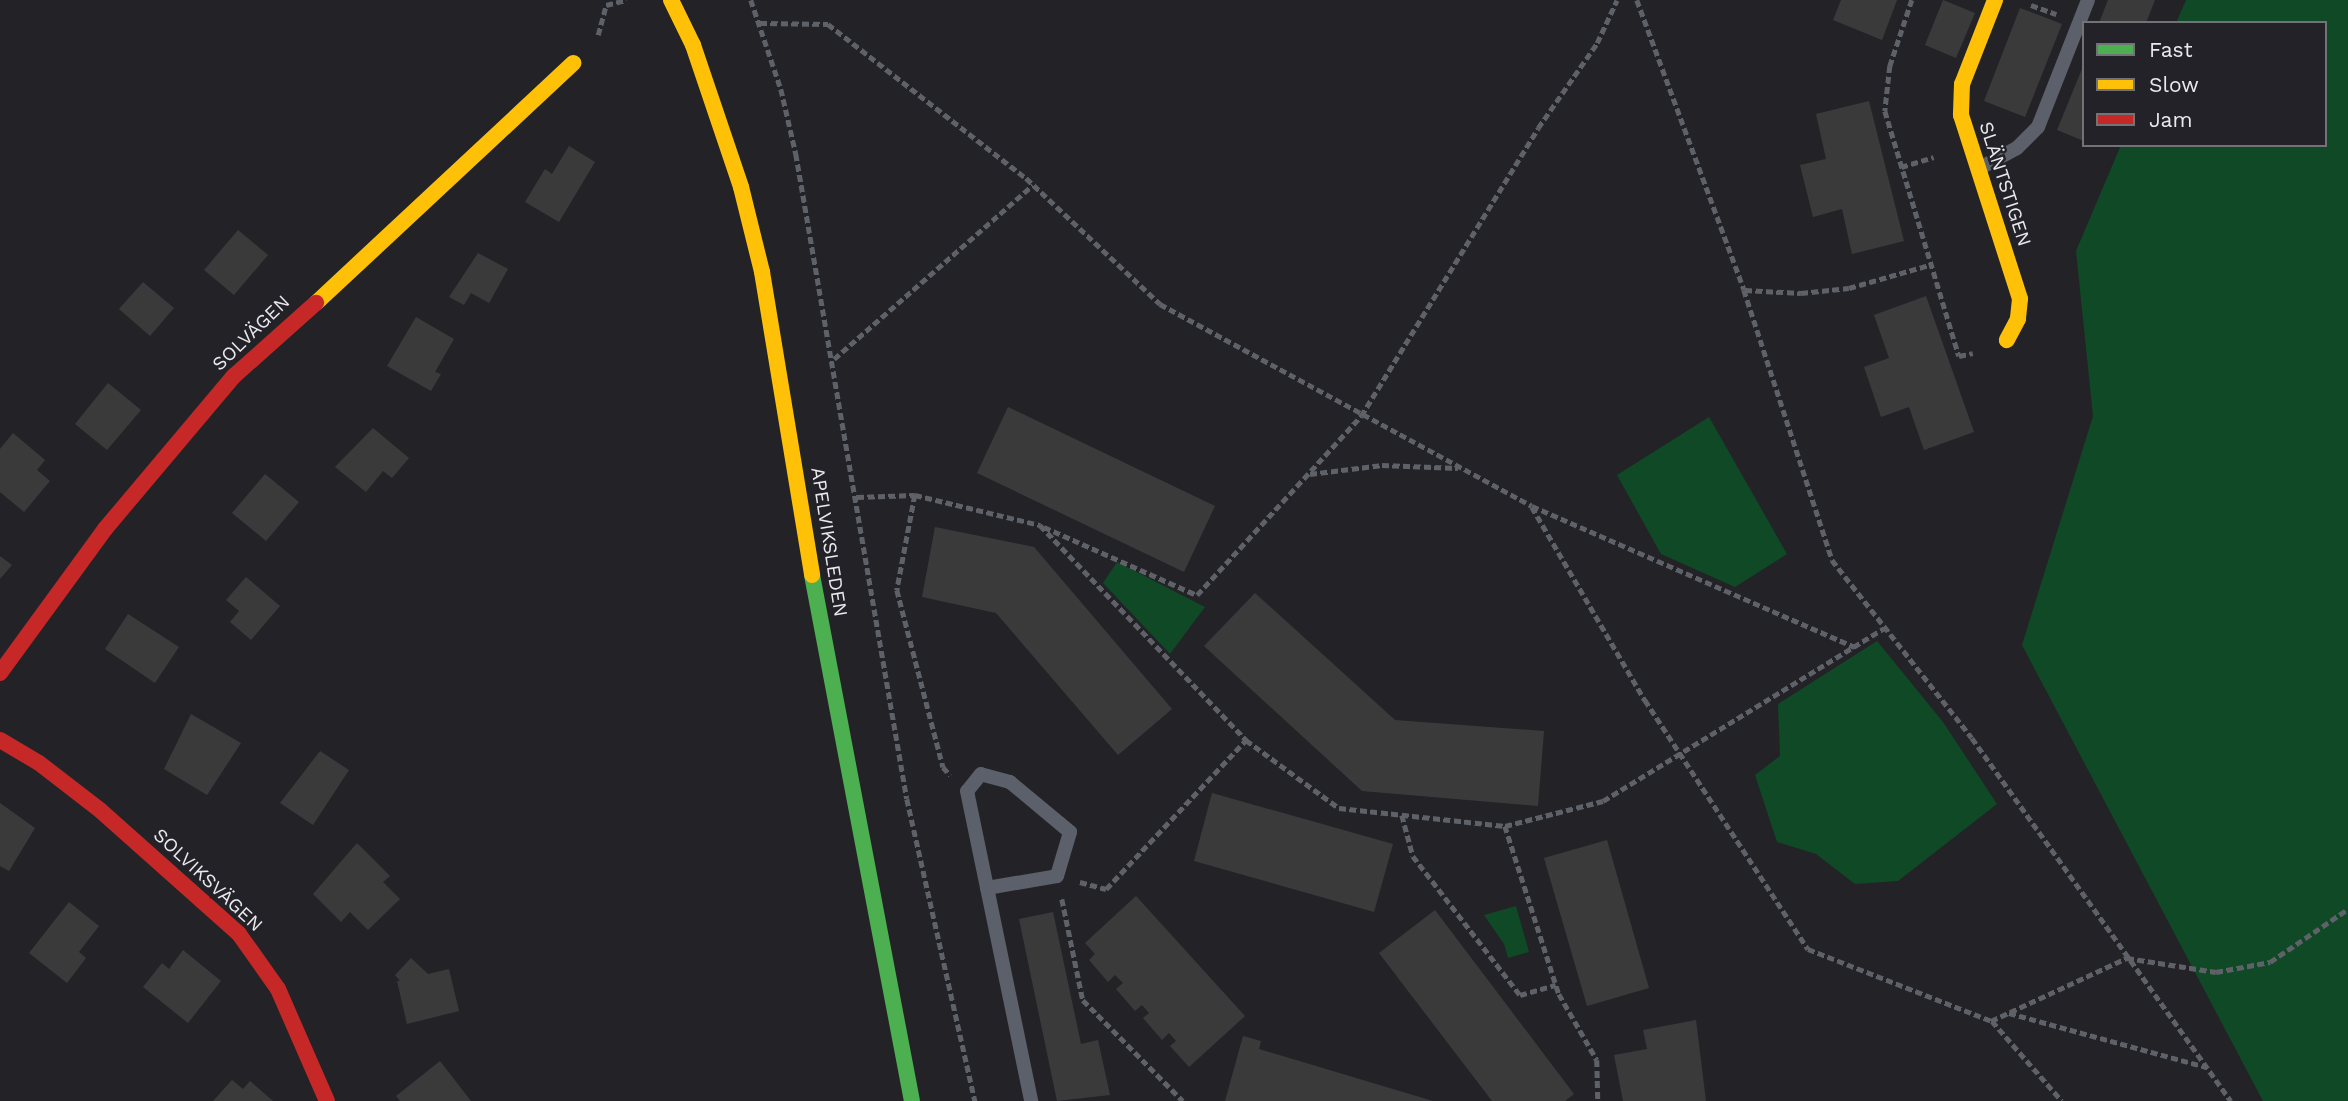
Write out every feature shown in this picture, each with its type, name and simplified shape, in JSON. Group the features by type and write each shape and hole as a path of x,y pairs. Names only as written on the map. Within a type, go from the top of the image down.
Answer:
{"street":[{"name":"APELVIKSLEDEN","path":"671,0 693,45 741,187 762,272 833,700 912,1101"},
{"name":"SLÄNTSTIGEN","path":"1995,0 1962,84 1961,115 2020,299 2018,319 2007,340"},
{"name":"SOLVÄGEN","path":"0,673 105,529 234,376 424,206 573,63"},
{"name":"SOLVIKSVÄGEN","path":"0,740 101,811 239,934 278,989 327,1101"}],"lane":[{"path":"1977,170 2017,148 2038,127 2088,0"},
{"path":"987,888 1057,876 1070,832 1010,782 981,774 967,791 987,888 1031,1101"}],"path":[{"path":"600,33 606,5 626,0"},
{"path":"751,0 760,23 796,154 834,359 908,799 975,1101"},
{"path":"857,497 915,495 1040,525 1197,595 1361,416 1538,128 1597,43 1617,0"},
{"path":"1637,0 1744,290 1832,560 1882,629 1972,738 2231,1101"},
{"path":"1912,0 1890,66 1885,111 1929,265 1959,356 2007,340"},
{"path":"2019,0 2079,24"},
{"path":"760,23 828,24 1033,184 1160,304 1361,416 1532,506 1854,647"},
{"path":"834,359 1033,184"},
{"path":"1744,290 1801,293 1849,289 1929,265"},
{"path":"1309,474 1382,465 1461,469"},
{"path":"915,495 897,590 943,767 967,791"},
{"path":"1532,506 1680,755 1808,949 1991,1021 2062,1101"},
{"path":"1040,525 1246,740 1339,808 1505,826 1603,801 1882,629"},
{"path":"1183,1101 1083,1000 1057,876 1106,889 1246,740"},
{"path":"1402,815 1413,856 1520,995 1556,985"},
{"path":"1505,826 1556,985 1597,1060 1598,1101"},
{"path":"1991,1021 2127,958 2216,972 2270,962 2348,909"},
{"path":"2008,1013 2206,1067"}],"green space":[{"path":"2186,0 2348,0 2348,1101 2263,1101 2022,645 2093,416 2076,251 2120,147 2327,147 2327,21 2177,21"},
{"path":"1709,417 1787,554 1735,587 1661,554 1617,475"},
{"path":"1117,562 1205,607 1170,654 1103,583"},
{"path":"1877,641 1943,722 1997,804 1898,881 1855,884 1816,854 1777,842 1755,775 1780,756 1778,704"},
{"path":"1516,906 1529,952 1508,958 1504,944 1484,915"}],"building":[{"path":"1841,0 1897,0 1882,40 1833,20"},
{"path":"1943,0 1975,13 1956,58 1925,45"},
{"path":"2108,0 2155,0 2147,21 2100,21"},
{"path":"2020,8 2062,24 2025,117 1984,101"},
{"path":"2082,69 2082,140 2057,130"},
{"path":"1869,101 1904,241 1852,254 1842,209 1813,217 1800,165 1826,159 1816,114"},
{"path":"569,146 595,162 559,222 525,202 545,169 552,174"},
{"path":"238,230 268,255 234,295 204,270"},
{"path":"478,253 508,269 489,303 471,293 464,305 449,297"},
{"path":"143,282 174,308 150,336 119,309"},
{"path":"1926,296 1974,432 1924,450 1909,407 1881,417 1864,367 1889,358 1874,315"},
{"path":"416,317 454,339 435,372 441,374 431,391 387,366"},
{"path":"108,383 141,410 107,450 75,424"},
{"path":"1008,407 1215,506 1184,572 977,473"},
{"path":"373,428 409,458 392,478 383,471 366,492 335,467"},
{"path":"13,433 45,460 37,470 50,481 24,512 0,492 0,449"},
{"path":"265,474 299,502 266,541 232,513"},
{"path":"935,527 1034,547 1172,709 1118,755 996,613 922,597"},
{"path":"0,556 12,565 0,579"},
{"path":"246,577 280,606 251,640 230,622 239,611 226,600"},
{"path":"1255,593 1395,720 1544,731 1538,806 1362,791 1204,646"},
{"path":"128,614 179,647 155,683 105,649"},
{"path":"191,714 241,743 207,795 164,769"},
{"path":"320,751 349,770 313,825 280,803"},
{"path":"1212,793 1393,844 1374,912 1194,861"},
{"path":"0,803 35,828 9,871 0,866"},
{"path":"1607,840 1649,988 1587,1006 1544,858"},
{"path":"357,843 390,876 383,882 400,899 368,930 350,912 341,922 313,894"},
{"path":"1136,896 1245,1016 1189,1067 1170,1046 1176,1041 1169,1033 1162,1040 1143,1018 1149,1013 1142,1005 1135,1011 1116,989 1123,983 1115,975 1108,982 1089,960 1095,954 1085,943"},
{"path":"69,902 99,926 79,952 86,958 67,983 29,953"},
{"path":"1435,910 1574,1094 1565,1101 1492,1101 1379,953"},
{"path":"1053,912 1081,1044 1098,1040 1110,1095 1057,1101 1019,919"},
{"path":"183,950 221,981 188,1023 143,987 162,963 169,969"},
{"path":"411,958 428,974 449,969 459,1011 407,1024 397,981 400,981 395,975"},
{"path":"1696,1020 1706,1101 1623,1101 1614,1055 1647,1049 1643,1030"},
{"path":"1243,1036 1261,1041 1259,1049 1433,1101 1225,1101"},
{"path":"440,1061 471,1101 400,1101 396,1096"},
{"path":"232,1080 243,1089 250,1081 273,1101 213,1101"}],"traffic: fast":[{"path":"812,575 912,1101"}],"traffic: slow":[{"path":"671,0 693,45 741,187 762,272 812,575"},
{"path":"1995,0 1962,84 1961,115 2020,299 2018,319 2007,340"},
{"path":"316,303 573,63"}],"traffic: jam":[{"path":"0,673 105,529 234,376 316,303"},
{"path":"0,740 39,763 101,811 239,934 278,989 327,1101"}]}
